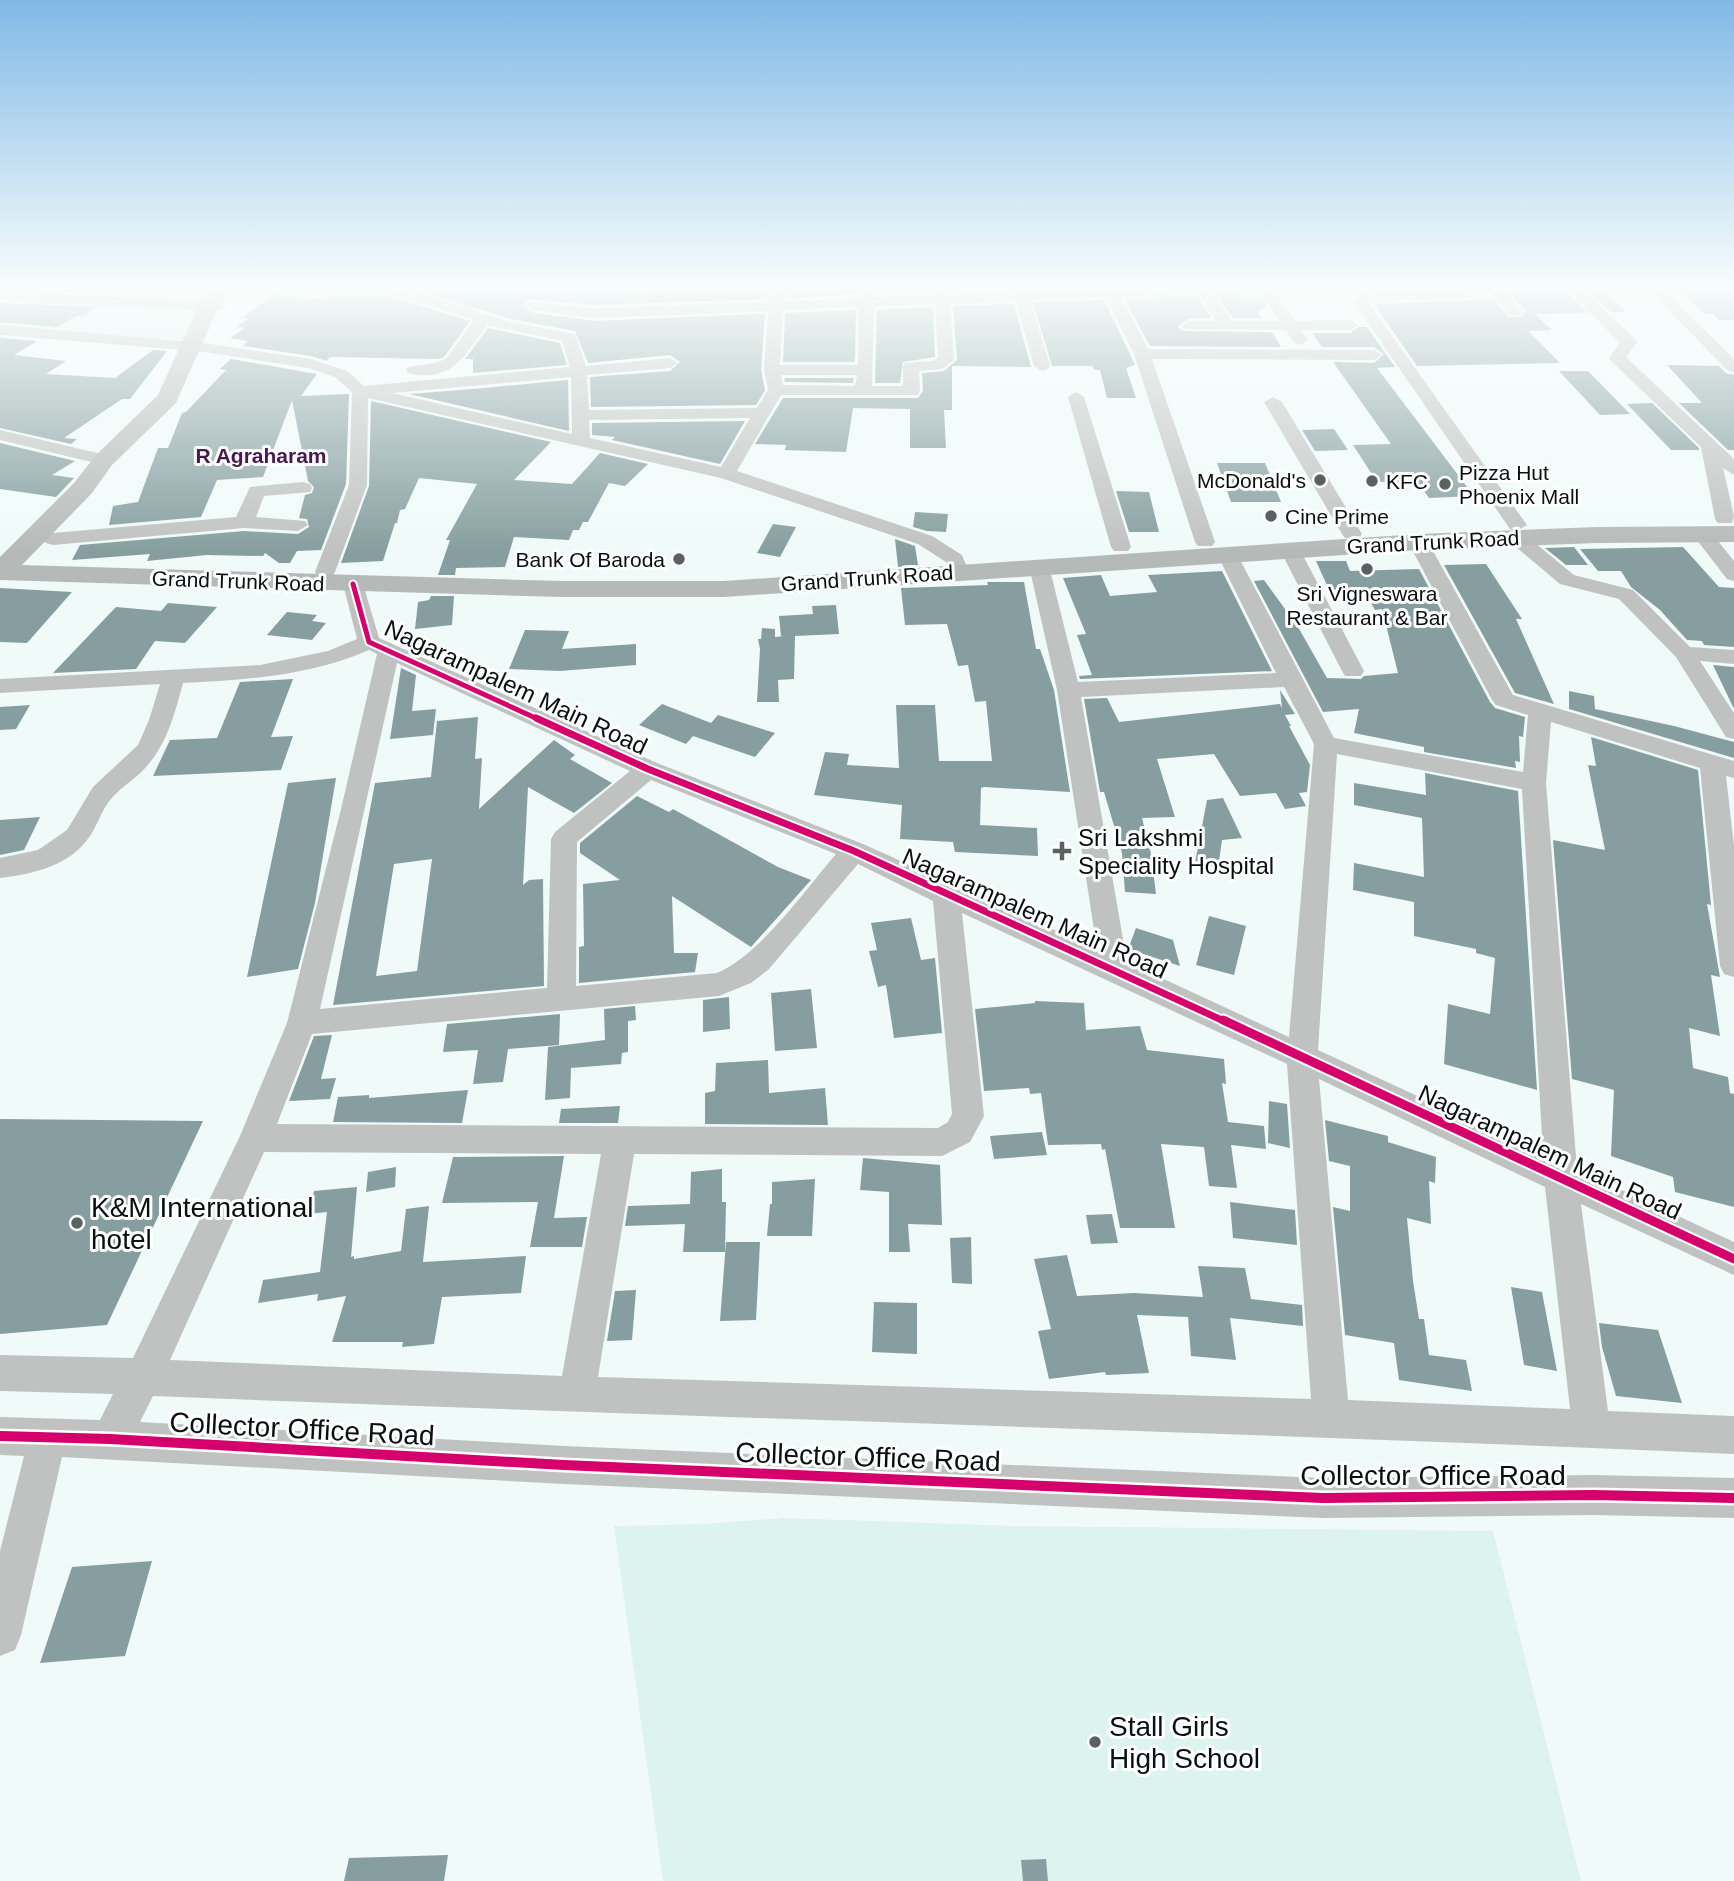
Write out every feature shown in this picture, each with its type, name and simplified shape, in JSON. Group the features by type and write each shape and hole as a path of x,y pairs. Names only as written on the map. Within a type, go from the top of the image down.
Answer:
{"main road":[{"path":"10,567 83,488 104,460 168,398 180,378"},
{"path":"10,567 53,539 100,486 105,476 181,399 188,378"},
{"name":"Grand Trunk Road","path":"10,567 663,575 957,565 1039,566 1352,534 1731,524"},
{"name":"Grand Trunk Road","path":"10,567 353,584 724,589 1121,547 1290,550 1418,542 1517,531 1703,535 1731,524"}],"street":[{"path":"345,378 360,391 726,474 925,540 957,565"},
{"path":"360,391 498,378"},
{"path":"580,378 582,415 580,442"},
{"path":"726,474 776,390 774,378"},
{"path":"863,391 865,378"},
{"path":"776,390 912,391 911,378"},
{"path":"1151,378 1216,548 1326,744 1302,1057 1331,1419"},
{"path":"1412,378 1517,531 1567,580 1626,594 1684,653 1734,731"},
{"path":"1637,378 1734,469"},
{"path":"325,572 358,485 360,391"},
{"path":"1076,397 1121,547"},
{"path":"1273,402 1352,534"},
{"path":"582,415 760,413"},
{"path":"0,435 104,460"},
{"path":"1709,448 1731,524"},
{"path":"244,522 257,491 303,488"},
{"path":"53,539 244,522 298,525"},
{"path":"1703,535 1734,576"},
{"path":"1418,542 1504,700 1723,767 1734,966"},
{"path":"1290,550 1353,671"},
{"path":"1039,566 1068,690 1114,969"},
{"name":"Nagarampalem Main Road","path":"353,584 379,646 648,769 854,851 1114,969 1734,1259"},
{"path":"0,686 283,668 379,646 354,809 302,1023 255,1138 144,1375 110,1439"},
{"path":"1684,653 1734,657"},
{"path":"0,868 46,860 69,844 83,827 93,805 104,790 139,760 153,740 173,676"},
{"path":"1068,690 1291,679"},
{"path":"1540,710 1534,783 1561,1179 1591,1429"},
{"path":"1326,744 1534,783"},
{"path":"561,999 564,839 648,769"},
{"path":"302,1023 719,984 741,975 759,961 854,851"},
{"path":"255,1138 942,1142 959,1132 968,1116 946,895"},
{"path":"577,1394 620,1139"},
{"name":"Collector Office Road","path":"0,1373 144,1375 577,1394 1734,1435"},
{"name":"Collector Office Road","path":"0,1436 110,1439 564,1465 1323,1497 1593,1495 1734,1498"},
{"path":"0,1635 48,1436"}],"shaded area":[{"name":"Stall Girls High School","path":"783,1518 1021,1526 1493,1531 1581,1881 663,1881 614,1526 704,1524"}],"building":[{"path":"0,378 146,378 130,399 122,399 64,438 77,439 71,444 0,428"},
{"path":"219,378 314,378 301,396 349,394 346,484 321,550 297,551 290,563 279,563 265,553 263,556 207,555 147,561 150,554 72,560 80,545 244,531 298,534 309,527 307,519 299,518 305,495 312,493 314,487 308,481 292,400 263,477 217,480 201,517 109,525 113,506 138,502 158,448 168,448 182,413"},
{"path":"590,378 763,378 765,390 756,405 591,407"},
{"path":"784,378 854,378 853,383 785,382"},
{"path":"875,378 901,378 900,383 875,383"},
{"path":"922,378 952,378 952,410 944,410 946,448 910,448 910,409 853,408 846,452 785,450 786,445 755,444 783,398 918,398 923,391"},
{"path":"1102,378 1129,378 1136,398 1107,398"},
{"path":"1344,378 1384,378 1474,496 1429,498 1417,481 1377,482 1353,445 1391,444"},
{"path":"1565,378 1595,378 1630,414 1600,415"},
{"path":"1679,378 1734,378 1734,450 1728,450 1679,403 1702,403"},
{"path":"568,380 569,431 409,394 473,389"},
{"path":"371,401 551,442 514,480 572,484 600,453 648,464 625,486 609,483 588,522 583,522 579,530 573,530 569,540 514,537 505,567 456,568 455,575 438,575 450,540 446,540 477,484 419,478 405,509 400,510 383,561 341,563 369,486"},
{"path":"1652,403 1699,450 1671,450 1627,404"},
{"path":"745,421 720,464 612,440 615,437 592,435 592,423"},
{"path":"1334,429 1348,450 1315,451 1302,430"},
{"path":"0,443 75,461 52,475 74,478 56,497 0,489"},
{"path":"1217,463 1265,463 1281,502 1231,502"},
{"path":"1116,491 1149,492 1159,532 1129,532"},
{"path":"915,512 948,514 946,532 913,527"},
{"path":"773,524 796,527 780,557 757,553"},
{"path":"895,539 915,546 918,565 898,567"},
{"path":"1574,547 1588,565 1566,565 1545,548"},
{"path":"1683,547 1719,587 1734,588 1734,647 1704,645 1702,641 1687,640 1660,610 1631,587 1621,571 1598,571 1580,549"},
{"path":"1316,561 1346,561 1350,571 1419,569 1490,702 1495,708 1525,717 1523,737 1519,736 1520,762 1515,761 1516,768 1424,752 1424,747 1354,733 1359,709 1323,712 1254,581 1264,580 1298,627 1327,678 1361,679 1364,676 1398,673 1382,609 1375,610 1364,590 1329,590"},
{"path":"1486,564 1522,619 1516,619 1554,704 1515,693 1444,565"},
{"path":"1222,571 1272,671 1080,679 1079,676 1092,675 1077,635 1086,634 1063,578 1101,575 1110,596 1157,592 1148,575"},
{"path":"987,582 1024,582 1036,649 1040,649 1054,690 1070,792 981,788 980,825 1037,828 1038,856 955,852 953,842 900,839 902,805 814,795 825,752 849,754 847,765 899,768 896,705 935,705 939,761 992,761 986,701 975,702 968,665 958,666 947,624 905,625 901,588 988,585"},
{"path":"0,588 72,592 27,643 0,642"},
{"path":"431,596 454,596 452,625 415,629 418,602 429,600"},
{"path":"168,603 217,607 185,643 155,641 136,669 53,673 116,607 161,611"},
{"path":"836,605 839,634 795,636 794,679 778,680 779,702 757,702 760,649 758,639 761,639 762,628 775,629 775,637 784,636 781,636 779,616 813,614 812,606"},
{"path":"287,612 317,615 312,621 326,623 312,640 267,635"},
{"path":"525,630 569,631 562,649 636,644 636,665 560,671 509,669"},
{"path":"1713,665 1734,667 1734,708 1733,707"},
{"path":"401,668 416,675 412,711 436,709 433,735 390,739"},
{"path":"293,679 271,737 293,736 281,770 153,776 170,740 217,738 240,682"},
{"path":"1280,690 1295,714 1285,715 1289,726 1310,765 1307,792 1299,793 1306,806 1285,809 1276,793 1240,796 1214,754 1157,759 1175,817 1142,818 1151,854 1156,894 1125,892 1122,853 1104,792 1100,792 1084,699 1107,698 1119,722 1280,704 1282,708"},
{"path":"1569,691 1594,696 1595,709 1734,742 1734,758 1569,709"},
{"path":"662,704 711,723 718,715 775,733 755,757 693,736 686,744 639,725"},
{"path":"30,705 16,729 0,730 0,707"},
{"path":"478,717 475,759 482,758 479,809 554,740 575,755 570,759 612,783 574,813 528,787 523,885 529,880 543,879 544,986 333,1005 375,783 431,777 437,721","holes":["432,859 417,971 376,976 394,864"]},
{"path":"1591,737 1698,770 1711,905 1707,904 1720,977 1711,975 1720,1036 1689,1028 1693,1068 1728,1077 1730,1093 1734,1094 1734,1207 1675,1192 1673,1177 1611,1156 1614,1090 1572,1079 1553,840 1605,850 1588,765 1596,766"},
{"path":"1425,773 1518,791 1537,1090 1444,1064 1448,1004 1490,1014 1495,958 1476,953 1476,949 1414,936 1414,902 1353,890 1354,863 1424,877 1422,818 1354,805 1354,783 1426,795"},
{"path":"336,778 315,903 298,969 247,977 288,783"},
{"path":"637,796 669,812 673,809 778,867 811,880 751,947 672,896 674,953 698,953 695,972 579,983 579,947 584,946 583,884 620,880 580,853 580,843"},
{"path":"1223,798 1242,838 1222,840 1218,868 1195,863 1207,800"},
{"path":"40,817 24,850 0,855 0,820"},
{"path":"1209,916 1246,926 1234,975 1196,965"},
{"path":"911,918 921,960 935,958 942,1033 894,1038 886,985 878,987 869,951 877,950 871,923"},
{"path":"1136,928 1173,940 1180,966 1128,949"},
{"path":"811,989 817,1048 775,1051 771,993"},
{"path":"729,997 730,1029 703,1032 703,1000"},
{"path":"1035,1001 1084,1003 1086,1030 1140,1026 1147,1050 1224,1059 1226,1084 1222,1083 1228,1122 1264,1126 1266,1149 1231,1145 1237,1188 1209,1186 1204,1147 1161,1144 1175,1228 1120,1228 1105,1149 1102,1150 1101,1144 1048,1145 1041,1093 1030,1094 1029,1088 984,1091 975,1009"},
{"path":"635,1006 636,1020 628,1021 628,1052 622,1053 621,1064 571,1068 570,1098 545,1100 548,1047 605,1040 604,1009"},
{"path":"560,1014 559,1045 508,1049 503,1082 473,1084 478,1050 443,1052 447,1024"},
{"path":"332,1035 321,1079 336,1078 330,1099 289,1101 314,1036"},
{"path":"768,1060 769,1093 825,1088 828,1125 705,1124 705,1093 715,1091 716,1063"},
{"path":"468,1090 462,1123 333,1122 338,1097 369,1095 369,1098"},
{"path":"1269,1101 1287,1104 1290,1148 1268,1143"},
{"path":"620,1106 618,1123 559,1123 561,1109"},
{"name":"K&M International hotel","path":"0,1119 203,1121 107,1325 0,1334"},
{"path":"1325,1120 1388,1136 1388,1142 1436,1157 1435,1183 1429,1181 1431,1224 1407,1218 1413,1281 1419,1319 1424,1319 1429,1355 1466,1360 1472,1391 1399,1380 1394,1343 1345,1335 1333,1207 1350,1211 1350,1166 1329,1161"},
{"path":"1042,1132 1047,1155 994,1159 990,1136"},
{"path":"564,1156 554,1218 587,1217 582,1247 530,1247 538,1202 442,1203 453,1157"},
{"path":"863,1158 940,1165 942,1225 908,1224 910,1252 889,1252 889,1192 860,1190"},
{"path":"396,1167 395,1187 366,1192 368,1172"},
{"path":"722,1169 722,1202 726,1202 725,1252 683,1252 685,1224 625,1226 628,1206 690,1204 691,1172"},
{"path":"815,1179 812,1236 767,1236 772,1182"},
{"path":"357,1187 351,1257 354,1256 354,1259 401,1251 406,1209 429,1206 423,1262 526,1256 521,1293 442,1297 434,1344 402,1347 403,1342 332,1342 346,1296 317,1301 318,1294 258,1303 263,1280 320,1272 327,1212 308,1214 314,1191"},
{"path":"1230,1202 1295,1210 1297,1245 1233,1238"},
{"path":"1112,1214 1118,1243 1091,1244 1086,1215"},
{"path":"971,1237 972,1284 952,1283 950,1238"},
{"path":"726,1242 760,1242 756,1320 720,1321"},
{"path":"1067,1255 1077,1296 1134,1293 1203,1297 1198,1266 1245,1268 1251,1299 1302,1305 1303,1326 1230,1318 1236,1360 1191,1356 1188,1317 1137,1315 1149,1373 1106,1375 1105,1372 1049,1379 1038,1331 1051,1329 1034,1259"},
{"path":"1511,1287 1542,1292 1557,1371 1524,1365"},
{"path":"636,1290 632,1340 607,1341 615,1291"},
{"path":"874,1302 917,1303 917,1354 872,1352"},
{"path":"1599,1323 1658,1330 1682,1403 1616,1396 1602,1347"},
{"path":"152,1561 125,1656 40,1663 72,1567"},
{"path":"448,1855 444,1881 344,1881 349,1858"},
{"path":"1046,1859 1048,1881 1023,1881 1021,1860"}],"cycle path":[{"path":"353,584 369,642 648,769 854,851 1114,969 1734,1259"},
{"path":"0,1436 110,1439 564,1465 1323,1498 1593,1495 1734,1498"}],"place":[{"name":"McDonald's","path":"1320,480"},
{"name":"KFC","path":"1372,481"},
{"name":"Pizza Hut Phoenix Mall","path":"1445,484"},
{"name":"Cine Prime","path":"1271,516"},
{"name":"Bank Of Baroda","path":"679,559"},
{"name":"Sri Vigneswara Restaurant & Bar","path":"1367,569"},
{"name":"Sri Lakshmi Speciality Hospital","path":"1062,851"},
{"name":"K&M International hotel","path":"77,1223"},
{"name":"Stall Girls High School","path":"1095,1742"}],"district":[{"name":"R Agraharam","path":"261,455"}]}
